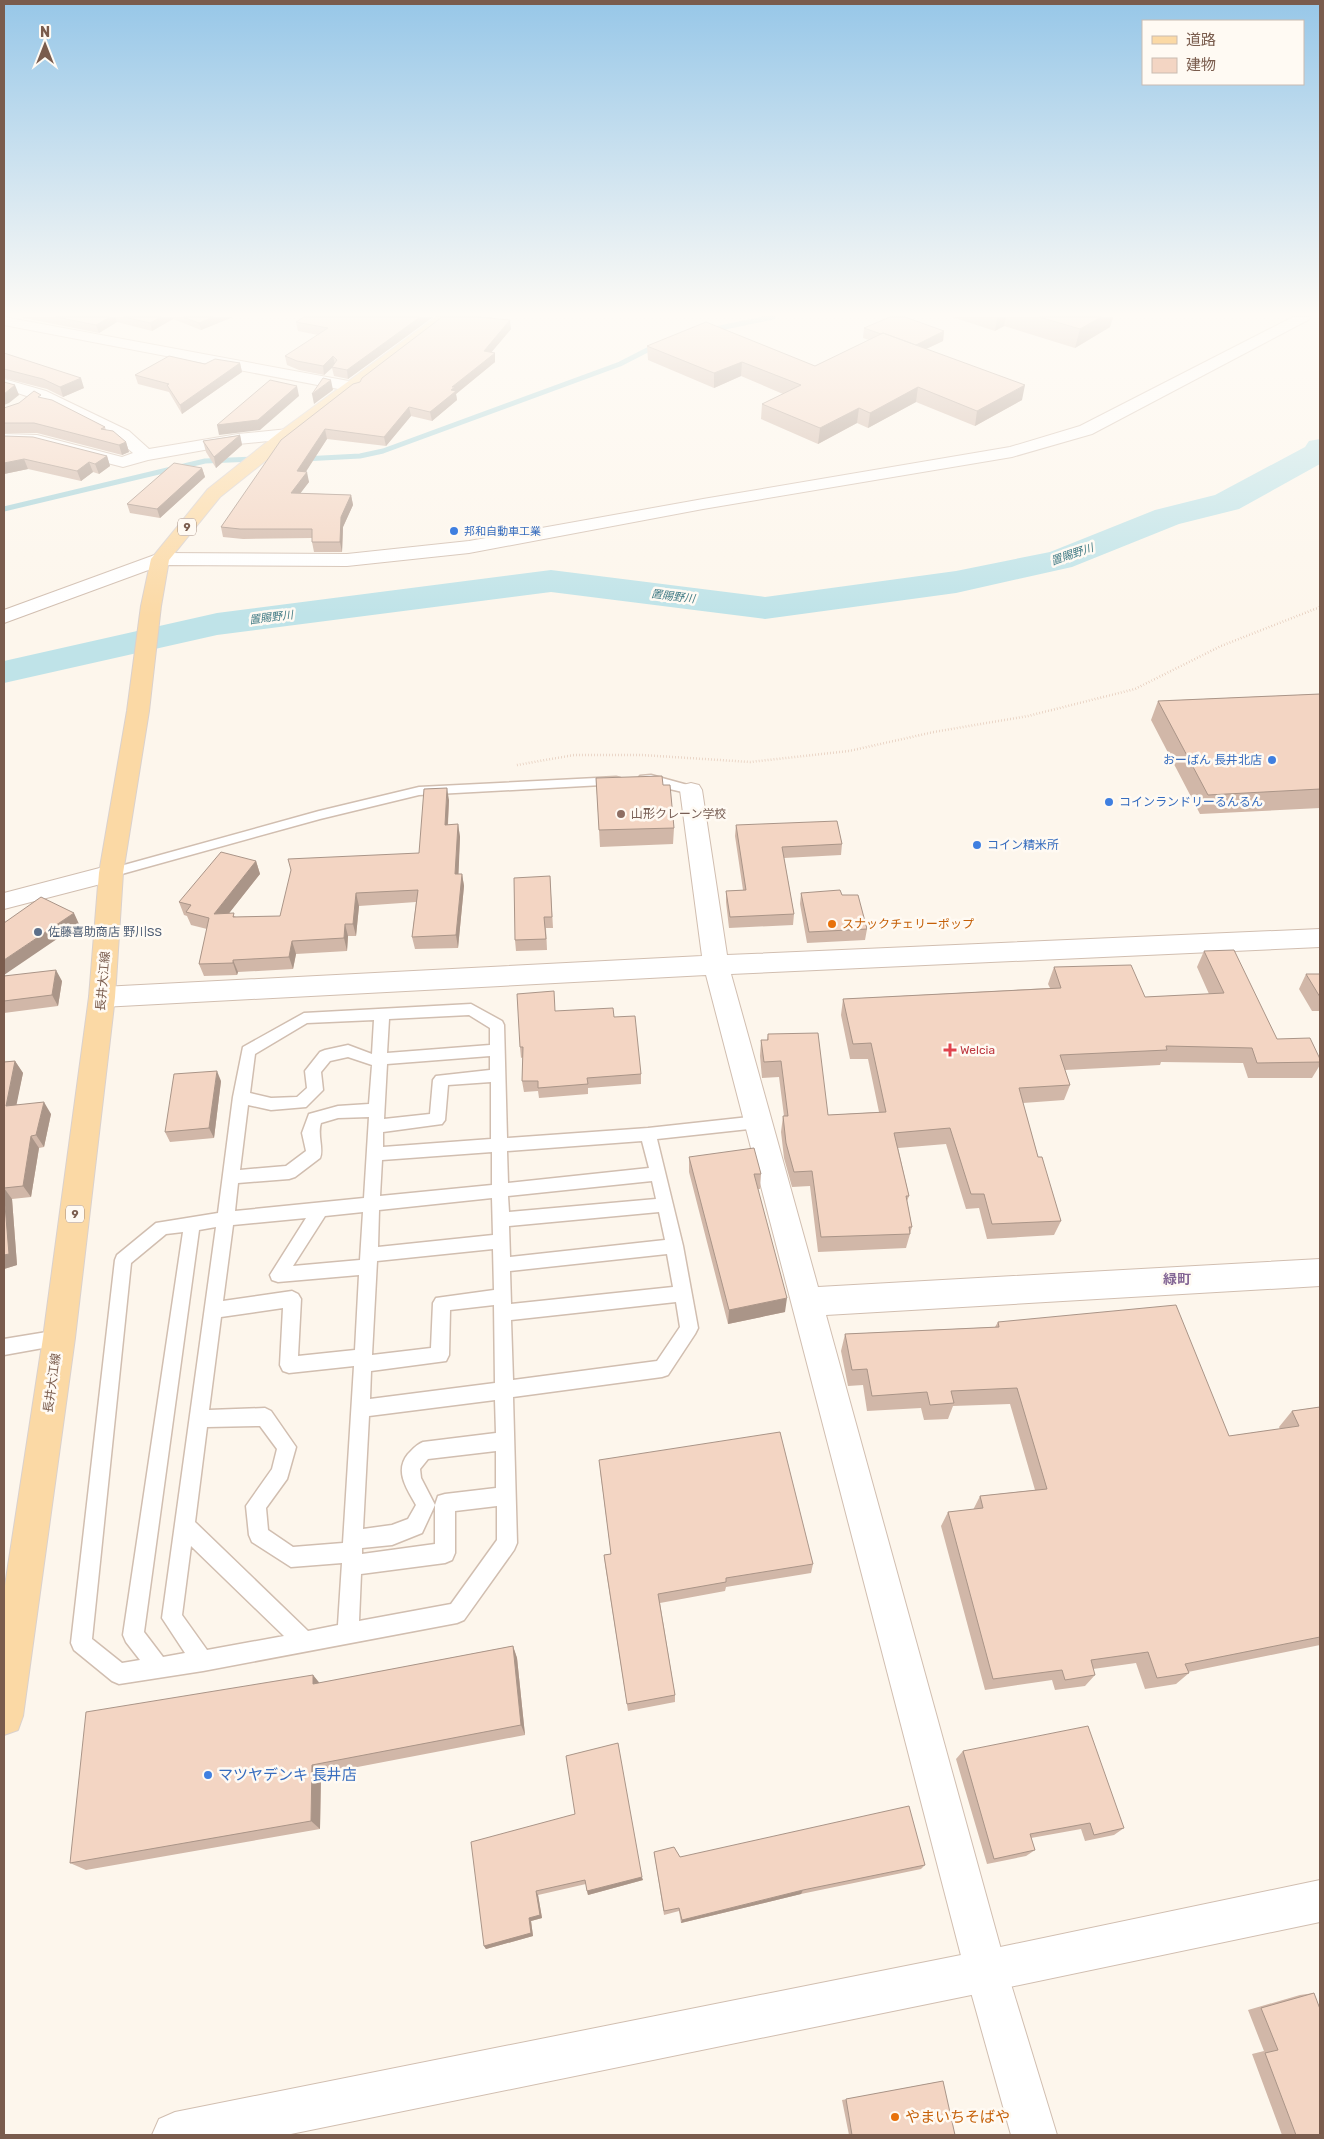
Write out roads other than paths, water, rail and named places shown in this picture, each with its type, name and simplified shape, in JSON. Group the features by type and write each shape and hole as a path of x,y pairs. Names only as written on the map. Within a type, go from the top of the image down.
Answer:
{"main road":[{"name":"長井大江線","path":"4,1716 59,1338 102,997 111,873 138,711 151,606 160,559 214,493 312,417"}],"street":[{"path":"77,417 123,435 145,455"},
{"path":"4,617 160,559 347,560 469,547 703,504 1012,452 1086,430 1111,417"},
{"path":"4,439 37,440 123,462 145,455 238,439 288,434"},
{"path":"691,790 716,965 986,1972 1034,2135"},
{"path":"4,901 111,873"},
{"path":"102,997 716,965 1320,938"},
{"path":"805,1302 1320,1272"},
{"path":"175,2135 986,1972 1320,1900"}],"lane":[{"path":"111,873 319,815 419,791 651,779 691,790"},
{"path":"203,1661 172,1618 227,1219 240,1097 248,1051 304,1018 471,1009 497,1025 500,1190 500,1220 507,1543 457,1613 203,1661 119,1674 81,1644 123,1260 162,1228 227,1219 321,1208 372,1203 500,1190 659,1174"},
{"path":"348,1633 382,1014"},
{"path":"240,1097 270,1104 301,1103 315,1090 313,1071 325,1056 348,1051 380,1061 497,1050"},
{"path":"232,1176 289,1172 314,1153 310,1133 314,1118 338,1112 376,1118 437,1120 440,1080 498,1075"},
{"path":"375,1154 648,1134 758,1122"},
{"path":"360,1409 662,1369 689,1328 675,1246 648,1134"},
{"path":"500,1220 665,1205"},
{"path":"321,1208 278,1275 501,1241"},
{"path":"159,1668 133,1635 192,1224"},
{"path":"501,1265 675,1246"},
{"path":"214,1310 292,1299 289,1365 440,1355 442,1304 502,1305 683,1294"},
{"path":"4,1347 59,1338"},
{"path":"199,1419 265,1416 287,1447 280,1473 256,1506 258,1534 291,1557 353,1552 446,1553 445,1503 506,1496"},
{"path":"353,1552 415,1526 426,1505 412,1480 410,1466 423,1451 505,1441"},
{"path":"184,1525 304,1641"}],"waterway":[{"path":"303,459 360,456 383,451 476,417"},
{"name":"置賜野川","path":"4,672 217,624 551,581 765,608 956,582 1060,560 1167,517 1227,502 1317,453 1320,448"},
{"path":"4,509 205,461 255,459"}],"place":[{"name":"邦和自動車工業","path":"454,531"},
{"name":"おーばん 長井北店","path":"1272,760"},
{"name":"コインランドリーるんるん","path":"1109,802"},
{"name":"山形クレーン学校","path":"621,814"},
{"name":"コイン精米所","path":"977,845"},
{"name":"スナックチェリーポップ","path":"832,924"},
{"name":"佐藤喜助商店 野川SS","path":"38,932"},
{"name":"Welcia","path":"950,1050"},
{"name":"マツヤデンキ 長井店","path":"208,1775"},
{"name":"やまいちそばや","path":"895,2117"}],"district":[{"name":"緑町","path":"1177,1279"}]}
